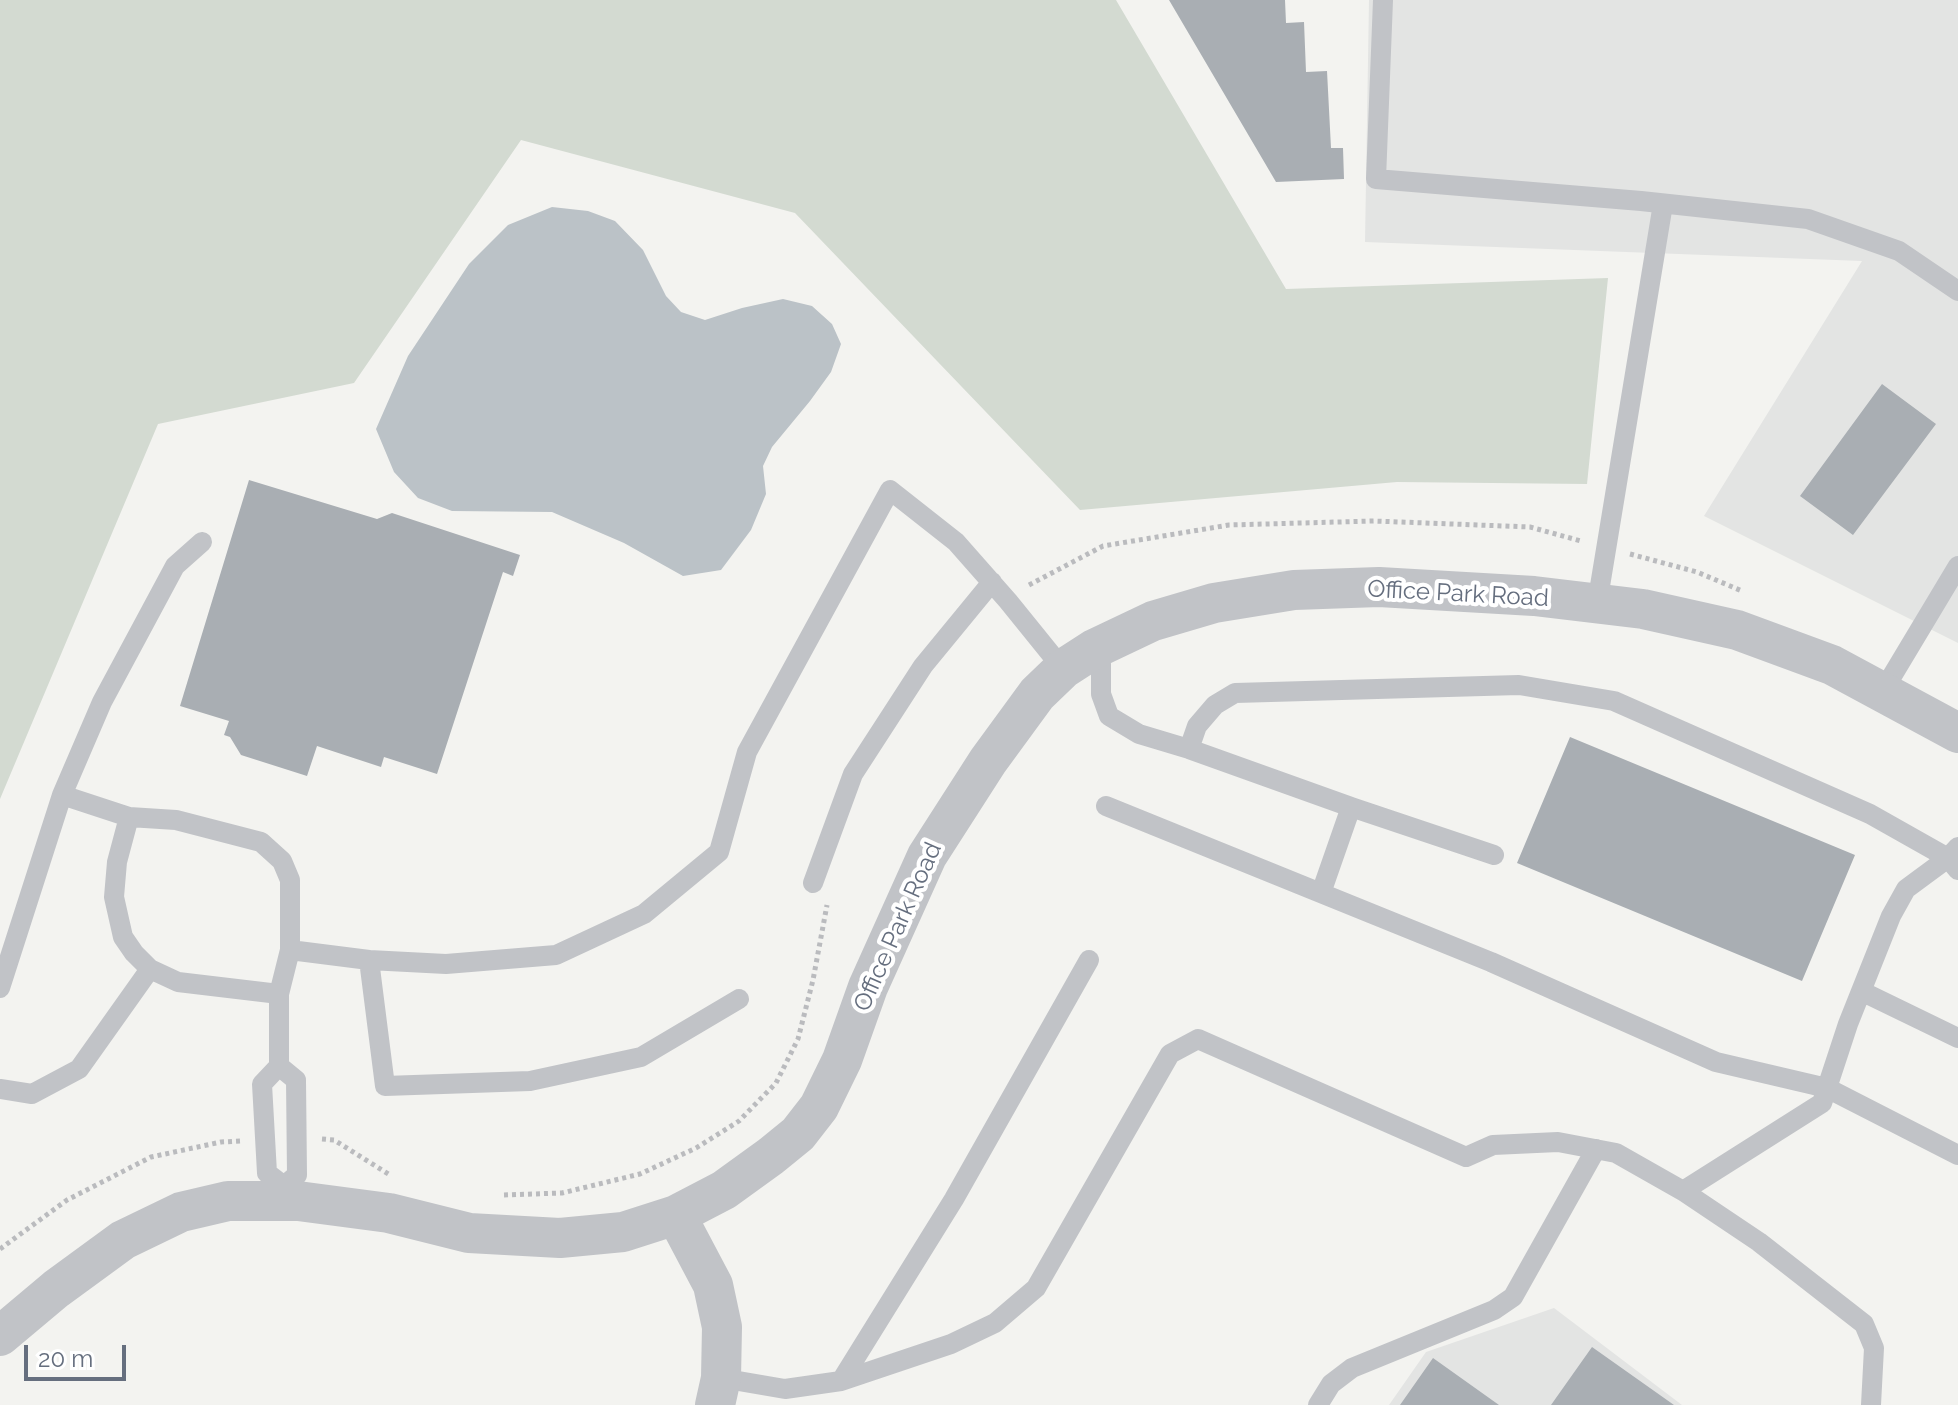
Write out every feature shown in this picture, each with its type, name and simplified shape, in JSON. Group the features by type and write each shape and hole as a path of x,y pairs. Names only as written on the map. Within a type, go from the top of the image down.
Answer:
{"street":[{"name":"Office Park Road","path":"0,1336 56,1289 123,1240 181,1212 228,1201 284,1194 298,1201 389,1213 469,1233 560,1238 623,1232 676,1215 724,1190 798,1134 819,1107 842,1060 868,987 927,856 988,761 1037,694 1078,659 1153,621 1214,603 1294,590 1379,587 1534,596 1643,609 1737,630 1832,665 1958,733"},
{"path":"676,1215 713,1285 722,1327 718,1392"}],"lane":[{"path":"1383,0 1376,179 1808,219 1899,251 1958,291"},
{"path":"1597,604 1663,204"},
{"path":"290,950 369,960 446,964 556,955 644,914 719,852 747,752 890,490 956,542 992,582 1078,659 1101,664 1101,694 1109,716 1139,734 1494,855"},
{"path":"0,988 62,795 102,702 175,566 202,542"},
{"path":"1883,691 1956,574"},
{"path":"813,883 853,774 923,666 992,582"},
{"path":"1189,749 1197,726 1215,705 1235,693 1519,685 1614,701 1870,814 1955,859"},
{"path":"62,795 129,817 176,820 261,842 282,861 290,880 290,950 279,994 279,1066 262,1084 267,1173 284,1194 297,1175 296,1080 279,1066"},
{"path":"1106,806 1491,962 1716,1062 1827,1088 1958,1155"},
{"path":"1321,893 1351,807"},
{"path":"129,817 117,862 114,897 123,937 134,953 150,969 178,982 279,994"},
{"path":"1683,1191 1822,1103 1848,1024 1891,916 1906,889 1955,859"},
{"path":"369,960 385,1086 530,1081 641,1057 739,999"},
{"path":"841,1381 954,1199 1089,960"},
{"path":"0,1089 32,1094 79,1069 150,969"},
{"path":"1861,991 1958,1038"},
{"path":"718,1392 785,1389 841,1381 951,1344 995,1323 1036,1288 1170,1054 1198,1039 1466,1157 1493,1145 1558,1142 1616,1153 1683,1191 1759,1242 1864,1324 1874,1348 1871,1405"},
{"path":"1318,1405 1331,1384 1352,1368 1494,1310 1513,1297 1596,1149"}],"shaded area":[{"path":"0,0 1116,0 1286,289 1608,278 1587,484 1397,482 1080,510 795,213 521,140 354,383 158,424 0,799"},
{"path":"1369,0 1958,0 1958,643 1704,516 1862,261 1365,242"},
{"path":"552,207 588,211 615,221 643,250 666,296 681,312 705,320 783,299 812,306 832,324 841,344 831,372 772,447 763,466 766,494 751,530 721,570 683,576 624,543 552,512 452,511 418,498 394,472 376,429 408,356 469,264 508,225"},
{"path":"1554,1308 1682,1405 1389,1405 1426,1352"}],"building":[{"path":"1169,0 1285,0 1286,23 1304,22 1306,72 1327,71 1331,148 1343,148 1344,179 1276,182"},
{"path":"1882,384 1936,424 1853,535 1800,496"},
{"path":"249,480 377,519 392,513 520,555 513,576 503,572 437,774 384,757 381,767 317,746 307,776 241,755 230,737 224,735 229,721 180,706"},
{"path":"1570,737 1855,855 1802,981 1517,863"},
{"path":"1592,1347 1674,1405 1551,1405"},
{"path":"1433,1358 1499,1405 1400,1405"}]}
